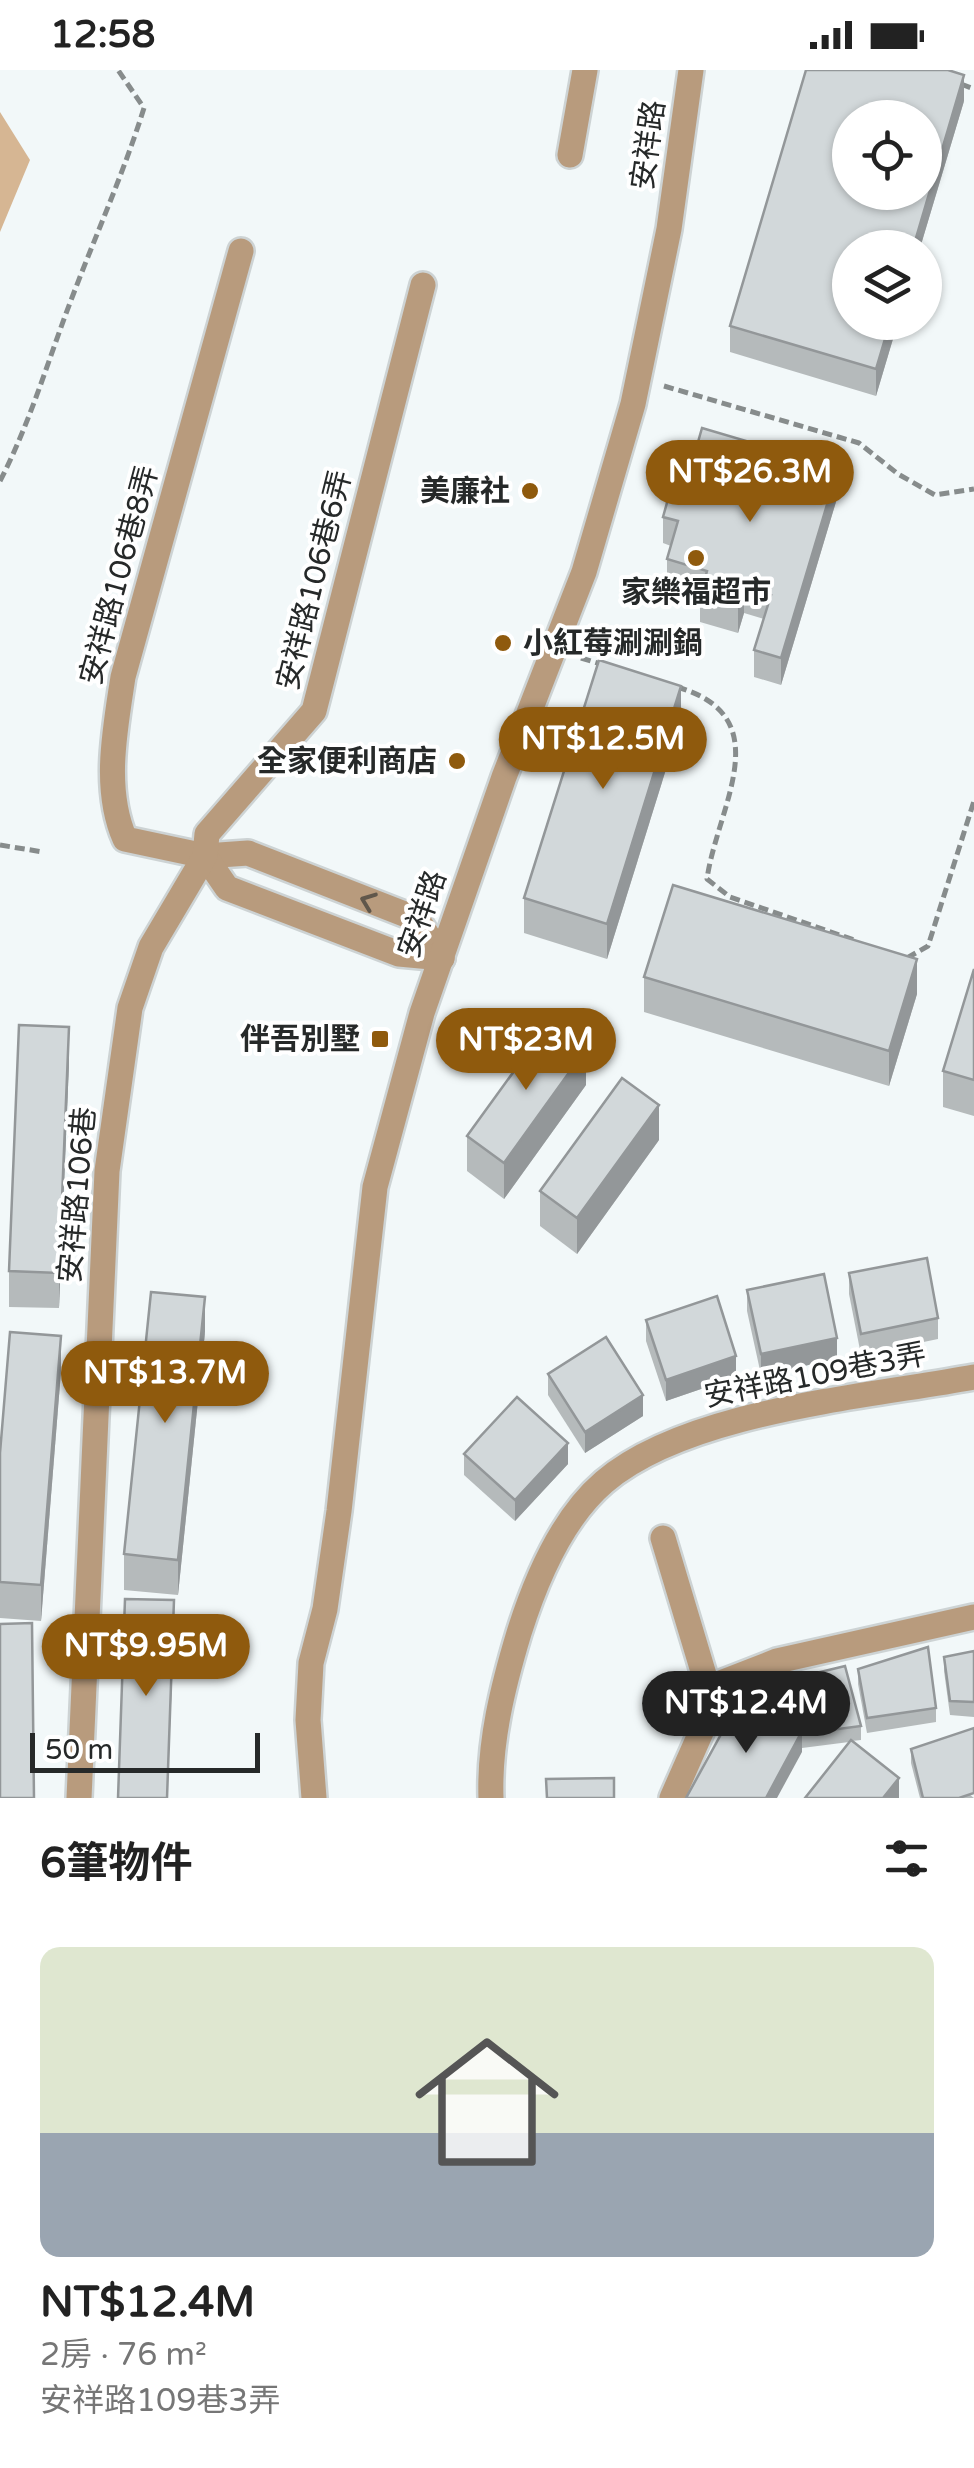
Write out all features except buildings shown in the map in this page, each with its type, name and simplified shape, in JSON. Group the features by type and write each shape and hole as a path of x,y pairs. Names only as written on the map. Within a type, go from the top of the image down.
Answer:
{"street":[{"path":"570,154 586,70"},
{"name":"安祥路","path":"314,1798 308,1720 311,1663 325,1610 339,1511 375,1187 422,1012 584,572 638,379 669,229 691,70"},
{"name":"安祥路106巷8弄","path":"204,856 125,839 113,812 114,736 123,677 241,252"},
{"name":"安祥路106巷6弄","path":"204,856 207,834 314,710 423,285"},
{"path":"204,856 248,853 417,919 442,958"},
{"path":"204,856 227,888 399,954 442,958"},
{"name":"安祥路106巷","path":"79,1798 107,1171 130,1008 151,947 204,856"},
{"name":"安祥路109巷3弄","path":"491,1798 502,1690 532,1592 567,1528 602,1483 653,1450 699,1429 974,1377"},
{"path":"664,1538 708,1688 702,1730 672,1798"},
{"path":"708,1688 777,1662 974,1617"}],"path":[{"path":"0,480 21,440 74,294 119,187 144,108 118,70"},
{"path":"956,83 974,89"},
{"path":"638,379 859,443 898,474 935,495 974,488"},
{"path":"554,650 609,667"},
{"path":"664,683 701,694 726,714 738,763 707,879 730,897 856,940"},
{"path":"892,952 910,958 928,946 974,802"},
{"path":"0,845 43,852"}],"shaded area":[{"path":"0,112 30,160 0,232"}],"place":[{"name":"美廉社","path":"530,491"},
{"name":"家樂福超市","path":"696,558"},
{"name":"小紅莓涮涮鍋","path":"503,643"},
{"name":"全家便利商店","path":"457,761"},
{"name":"伴吾別墅","path":"380,1039"}]}
